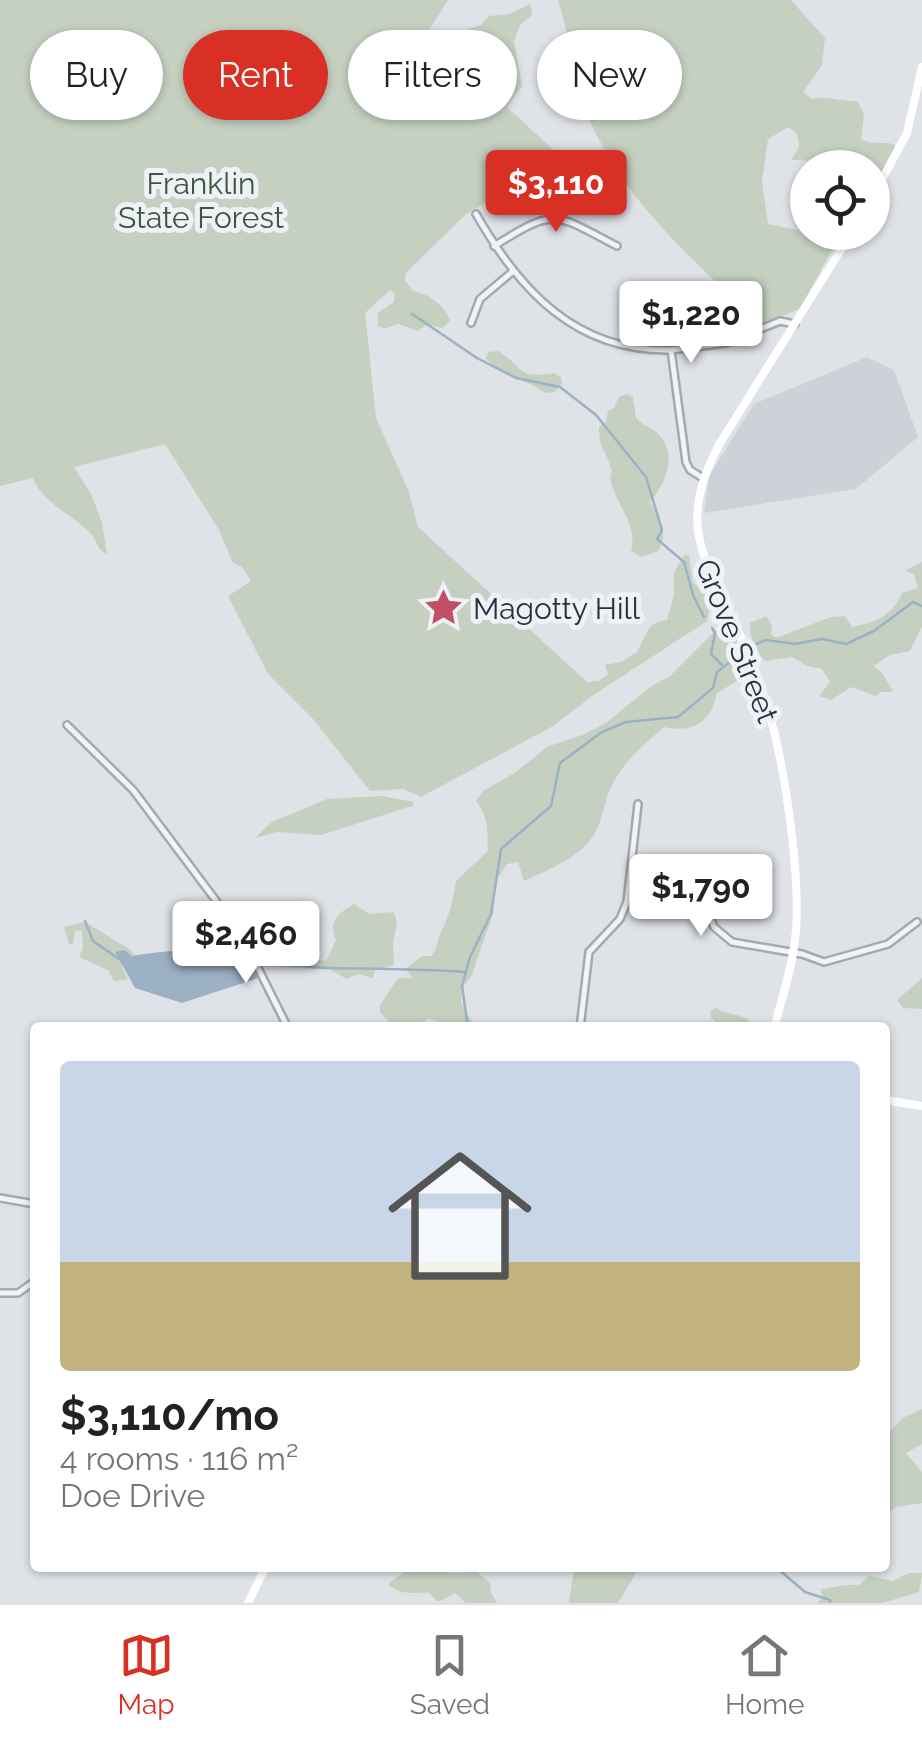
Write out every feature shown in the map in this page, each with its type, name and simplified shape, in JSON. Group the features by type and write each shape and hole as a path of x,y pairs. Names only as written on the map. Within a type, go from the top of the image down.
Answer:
{"main road":[{"path":"890,164 907,132 922,66"},
{"name":"Grove Street","path":"776,1022 793,952 796,904 784,781 772,724 747,648 702,555 696,524 702,478 720,443 841,250"},
{"path":"890,1101 922,1106"},
{"path":"248,1603 263,1572"}],"street":[{"path":"476,214 512,272 554,312 595,337 627,348 672,350 726,343 780,321 795,324"},
{"path":"494,246 536,220 551,218 566,220 617,246"},
{"path":"471,323 480,299 512,272"},
{"path":"672,350 686,462 702,478"},
{"path":"67,725 132,790 217,902 247,946 285,1022"},
{"path":"581,1022 589,952 624,912 638,804"},
{"path":"630,877 686,884 699,894 714,927 729,941 793,952 824,962 888,944 917,922"},
{"path":"0,1198 30,1203"},
{"path":"0,1294 18,1294 30,1285"}],"shaded area":[{"path":"867,357 894,370 918,437 856,489 704,513 709,476 754,404"}],"green space":[{"name":"Franklin State Forest","path":"0,0 448,0 429,30 348,30 348,120 517,120 517,116 560,156 465,215 406,273 405,280 413,291 444,309 450,320 443,328 426,325 418,331 398,324 384,329 378,326 378,313 394,302 395,294 390,290 365,313 376,418 409,492 418,527 587,682 599,681 608,674 605,665 621,662 637,652 651,627 667,620 674,595 674,572 685,554 689,556 693,582 711,602 707,621 553,726 421,797 404,789 370,791 313,719 268,674 228,596 251,581 242,567 233,563 219,530 165,444 74,467 92,496 107,554 85,528 43,495 33,478 0,486"},
{"path":"558,0 791,0 825,38 822,65 803,92 812,99 857,101 864,114 861,139 896,146 890,159 890,150 797,150 797,133 788,127 768,139 762,181 768,224 790,228 790,250 832,250 800,309 760,324 643,205 623,179 590,120 682,120 682,30 566,29"},
{"name":"Franklin State Forest","path":"530,4 532,15 517,33 469,30 489,16 510,14"},
{"name":"Franklin State Forest","path":"517,58 522,86 517,93"},
{"path":"498,351 522,371 554,373 562,383 555,392 545,393 485,358 489,352"},
{"path":"619,397 633,397 636,418 663,439 669,458 665,477 650,502 662,525 663,537 658,551 642,557 631,551 632,533 614,491 599,434 608,411"},
{"path":"922,562 922,626 910,651 890,655 874,666 893,692 876,696 851,687 831,700 819,696 830,682 822,669 792,657 765,661 756,649 750,623 766,616 772,626 771,635 776,638 831,617 845,616 852,627 883,617 902,593 918,588 914,575 906,570"},
{"path":"716,630 730,635 740,646 749,674 717,693 710,712 699,724 664,727 639,750 613,784 594,834 577,853 524,881 518,862 507,864 497,879 493,914 471,977 462,988 461,1002 472,1022 387,1022 380,1013 380,1005 398,978 413,978 405,969 422,956 431,956 449,913 456,881 488,851 485,819 476,801 483,791 516,772 547,747 607,722 669,677"},
{"path":"382,796 414,802 412,806 321,835 277,832 255,838 272,822 327,799"},
{"path":"354,904 369,914 394,912 394,965 375,970 373,978 358,974 347,979 330,970 263,966 288,956 303,964 309,960 326,961 336,940 336,919"},
{"path":"85,922 131,950 135,956 128,954 122,968 128,979 114,981 108,970 79,957 82,931 75,930 73,944 69,944 64,927"},
{"path":"922,978 922,1009 903,1008 897,1000"},
{"path":"716,1008 749,1022 716,1022 710,1012"},
{"path":"922,1409 922,1444 906,1453 922,1472 922,1503 890,1511 890,1431 903,1418"},
{"path":"404,1572 477,1572 491,1584 490,1591 497,1603 466,1603 455,1593 438,1602 429,1593 402,1592 388,1584"},
{"path":"573,1572 637,1572 618,1603 569,1603"},
{"path":"909,1573 922,1573 919,1592 882,1603 817,1603 823,1597 820,1589 859,1585 869,1576 893,1581"}],"water":[{"path":"231,945 243,950 258,978 182,1003 135,988 115,952 124,950 132,956"}],"waterway":[{"path":"412,314 477,358 516,378 560,387 596,415 646,477 662,530 657,539 684,562 704,617"},
{"path":"467,1022 462,986 470,957 491,914 501,849 551,806 560,763 602,732 626,722 678,717 713,688 717,672 751,646 766,640 795,644 822,639 846,644 874,631 913,602 922,606"},
{"path":"712,628 715,633 711,654 722,665"},
{"path":"85,921 93,941 119,959"},
{"path":"261,964 464,972"},
{"path":"782,1572 805,1592 830,1603"}],"place":[{"name":"Magotty Hill","path":"443,608"}]}
